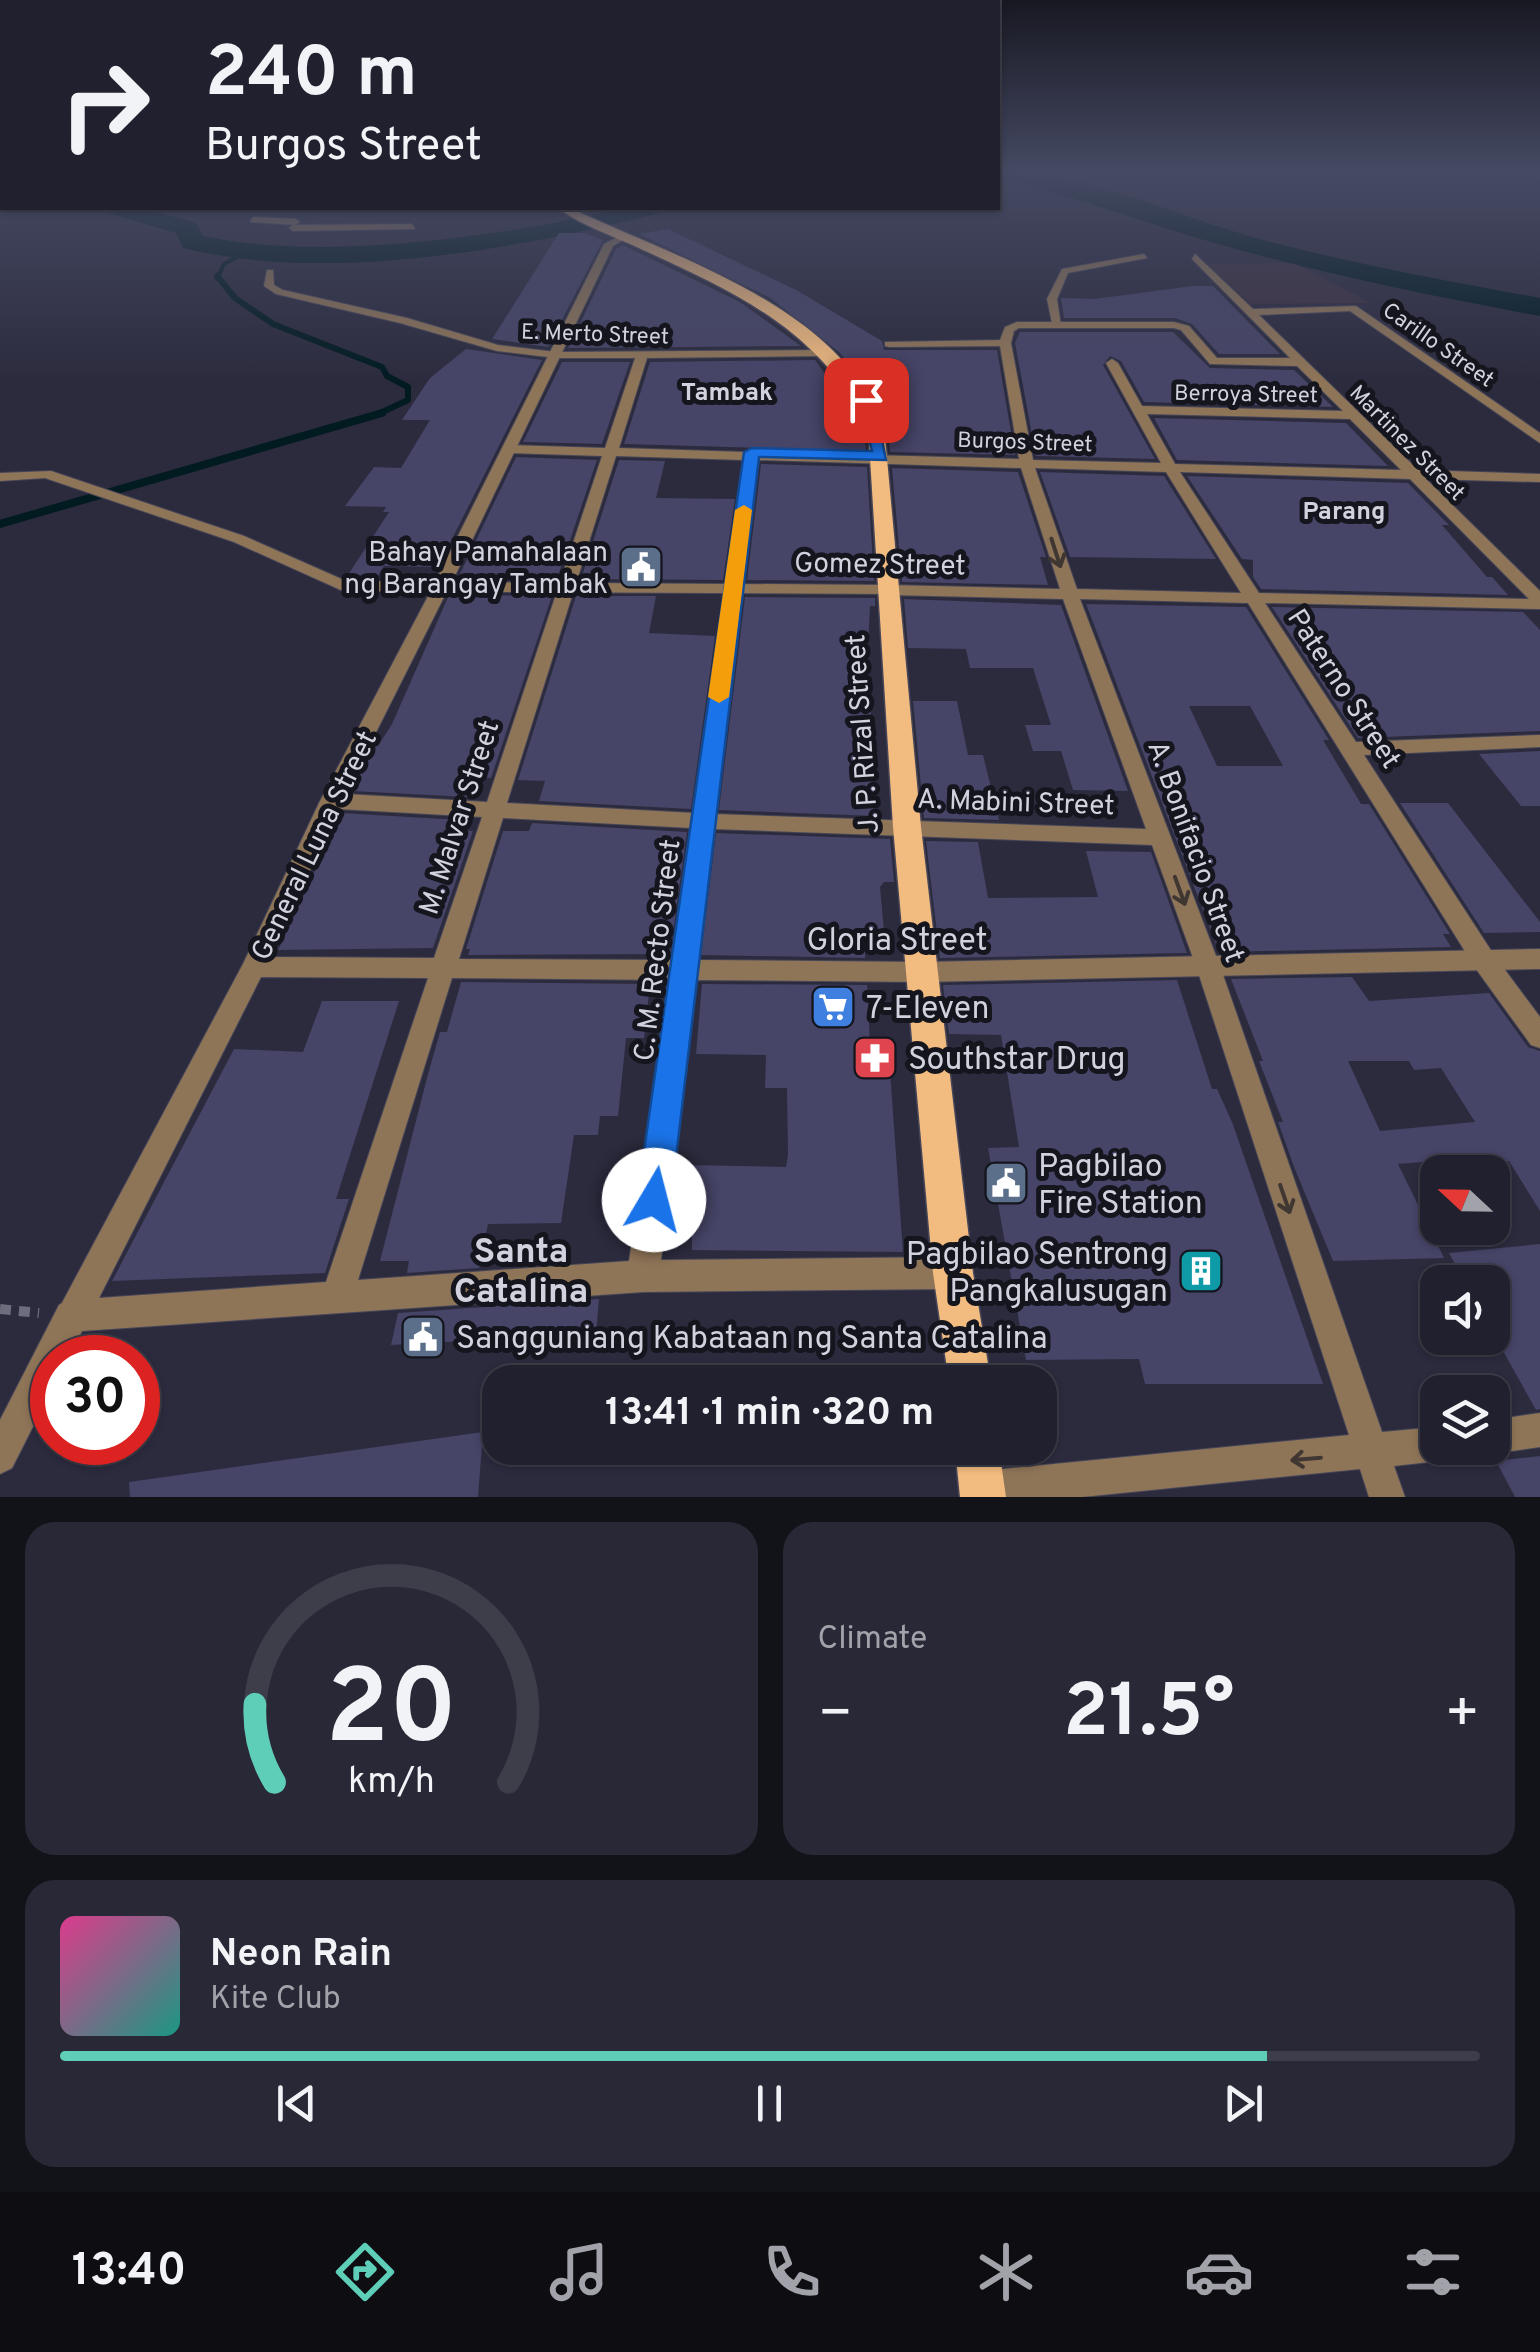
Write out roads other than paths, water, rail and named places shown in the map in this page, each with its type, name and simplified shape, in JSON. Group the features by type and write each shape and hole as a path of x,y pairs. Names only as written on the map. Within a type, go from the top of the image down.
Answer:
{"main road":[{"name":"J. P. Rizal Street","path":"635,242 737,288 822,353 866,400 880,456 922,972 953,1273 967,1365"}],"street":[{"name":"General Luna Street","path":"0,1456 254,967 331,801 443,584 608,244 613,242"},
{"name":"Martinez Street","path":"1195,257 1540,602"},
{"name":"E. Merto Street","path":"270,272 269,286 280,292 403,320 497,348 641,358 822,353"},
{"name":"Carillo Street","path":"1248,312 1352,308 1540,438"},
{"path":"889,344 1005,343 1009,330 1017,325 1180,326 1214,362 1298,362"},
{"name":"A. Bonifacio Street","path":"1005,343 1026,461 1070,594 1209,969 1387,1497"},
{"name":"M. Malvar Street","path":"337,1296 490,810 641,358"},
{"name":"Paterno Street","path":"1112,363 1170,467 1354,749 1485,962 1540,1037"},
{"name":"Berroya Street","path":"1138,410 1352,416"},
{"name":"Burgos Street","path":"509,448 752,452 1415,477 1540,478"},
{"name":"C. M. Recto Street","path":"644,1276 752,452"},
{"name":"Gomez Street","path":"0,477 46,474 239,539 343,586 443,584 1540,602"},
{"path":"1354,749 1540,741"},
{"name":"A. Mabini Street","path":"331,801 702,821 1160,837"},
{"name":"Gloria Street","path":"254,967 922,972 1209,969 1540,958"},
{"path":"70,1316 644,1276 953,1273"},
{"path":"1510,1434 1540,1430"},
{"path":"981,1478 1370,1453 1420,1446"}],"lane":[{"path":"1056,326 1052,299 1065,271 1144,256"}],"waterway":[{"path":"192,242 245,253 292,254 490,242"},
{"path":"1241,242 1408,283 1540,307"},
{"path":"218,277 224,264 245,253"},
{"path":"218,277 235,298 273,324 382,367 387,376 408,387 408,400 377,414"},
{"path":"377,414 382,413"},
{"path":"0,524 377,414"}],"place":[{"name":"Bahay Pamahalaan ng Barangay Tambak","path":"641,567"},
{"name":"7-Eleven","path":"833,1007"},
{"name":"Southstar Drug","path":"875,1058"},
{"name":"Pagbilao Fire Station","path":"1006,1183"},
{"name":"Pagbilao Sentrong Pangkalusugan","path":"1201,1271"},
{"name":"Sangguniang Kabataan ng Santa Catalina","path":"423,1337"}],"district":[{"name":"Tambak","path":"727,391"},
{"name":"Parang","path":"1344,510"},
{"name":"Santa Catalina","path":"521,1270"}]}
